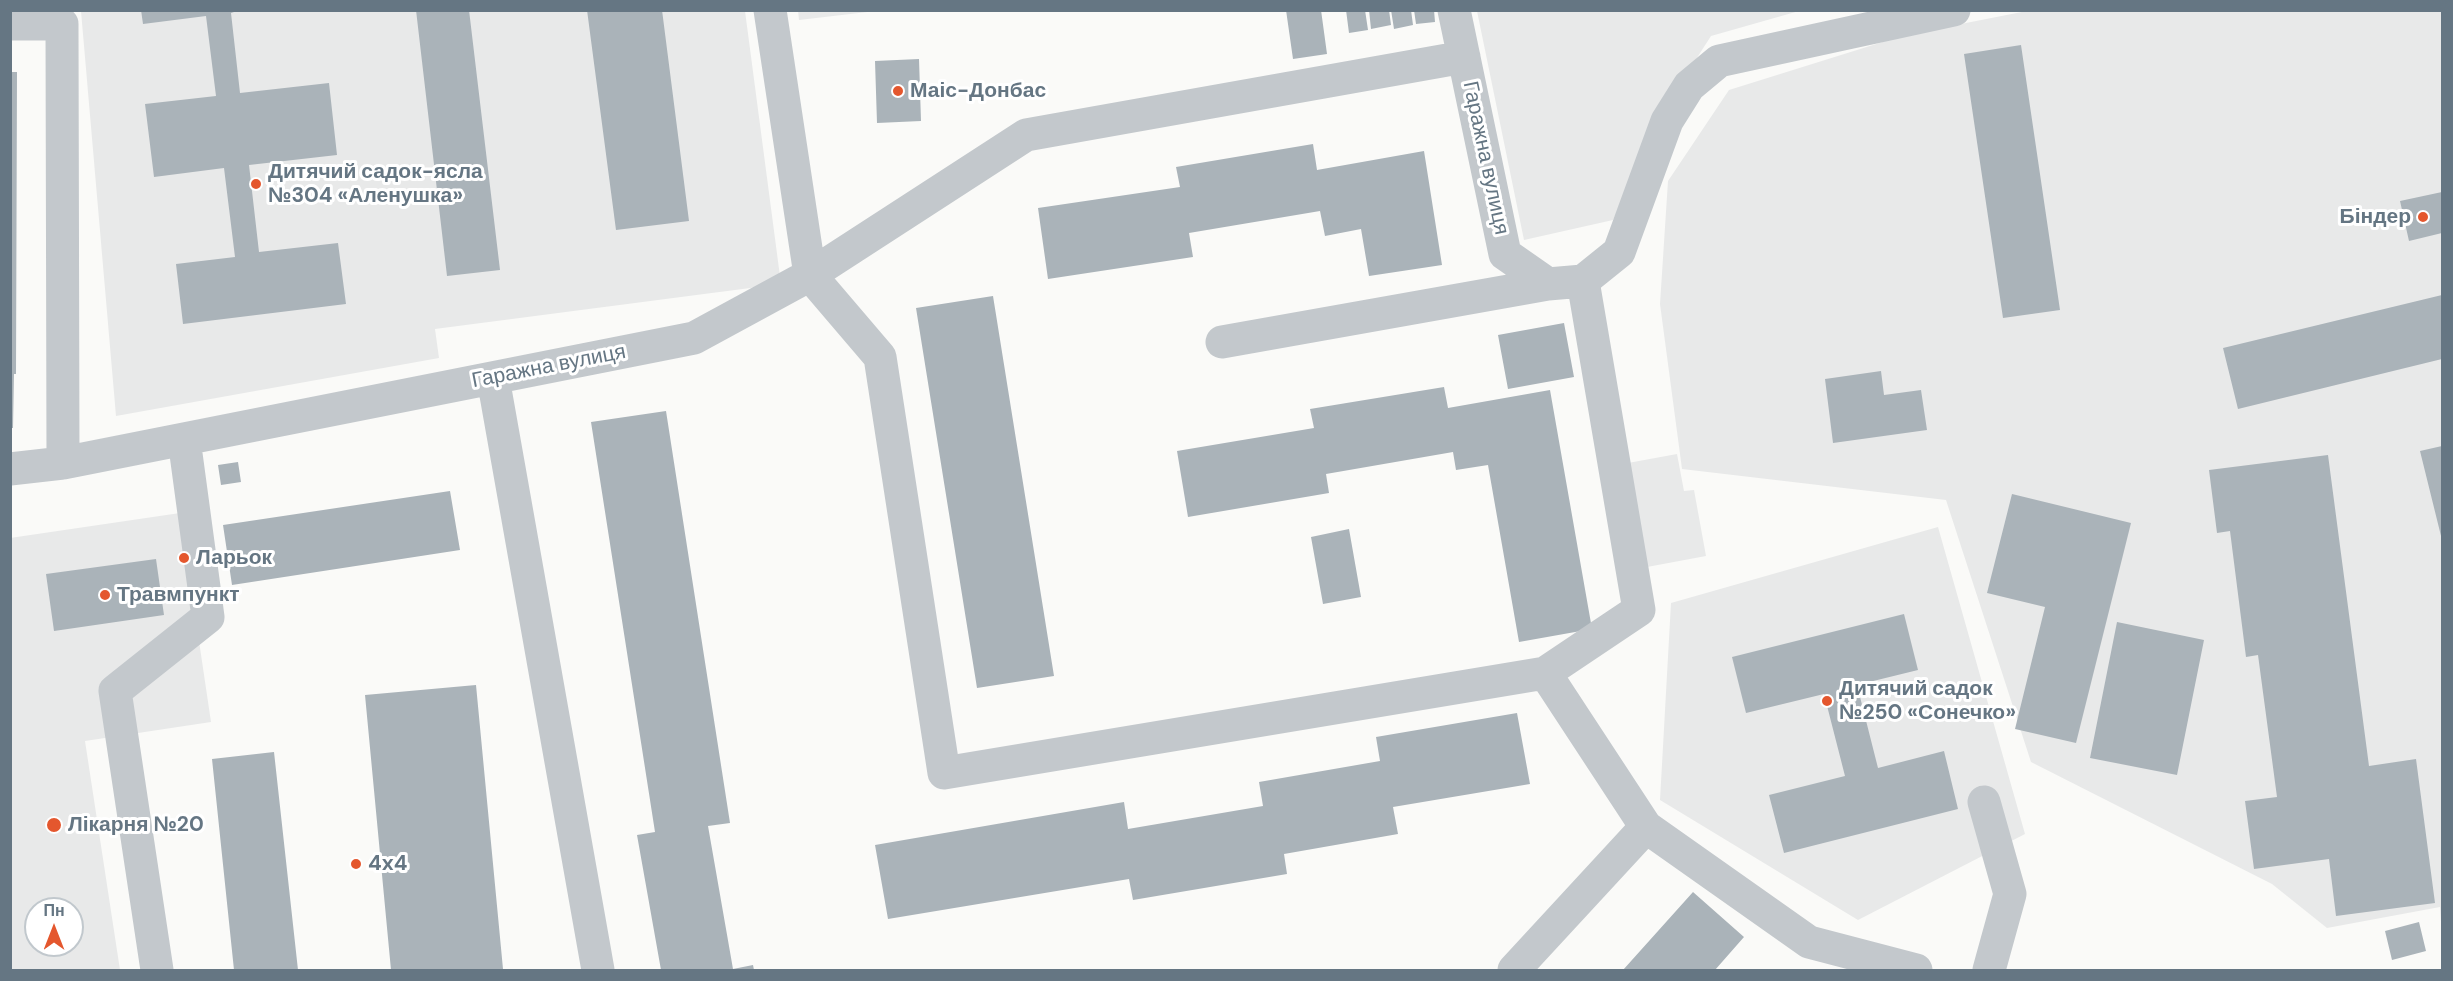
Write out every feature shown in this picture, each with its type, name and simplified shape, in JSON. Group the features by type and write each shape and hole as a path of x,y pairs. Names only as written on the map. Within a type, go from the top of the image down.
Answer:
{"street":[{"path":"770,10 810,275 880,357 944,773 1545,673 1639,610 1583,281"},
{"name":"Гаражна вулиця","path":"1454,10 1506,254 1548,284"},
{"path":"1222,342 1548,284 1583,281 1619,252 1667,121 1689,86 1719,60 1954,10"},
{"path":"10,24 62,17 63,464"},
{"name":"Гаражна вулиця","path":"10,469 63,464 694,338 810,275 1026,135 1464,57"},
{"path":"493,378 598,970"},
{"path":"158,970 115,691 208,617 184,440"},
{"path":"1545,673 1646,827 1809,942 1916,970"},
{"path":"1984,802 2010,894 1989,970"},
{"path":"1514,970 1646,827"}],"shaded area":[{"path":"798,10 876,10 876,11 799,20"},
{"path":"2032,10 2442,11 2442,937 2440,907 2327,928 2272,884 2031,762 1946,500 1682,469 1660,304 1668,181 1729,90 1905,35"},
{"path":"81,11 745,11 781,284 435,329 439,358 116,416"},
{"path":"1477,11 1799,11 1711,36 1673,95 1613,220 1524,240"},
{"path":"1677,454 1684,491 1694,490 1706,556 1647,567 1628,463"},
{"name":"Лікарня №20","path":"180,513 211,722 85,741 120,970 11,970 10,538"},
{"name":"Дитячий садок №250 «Сонечко»","path":"1938,527 2025,834 1858,920 1660,800 1671,603"}],"building":[{"path":"141,10 240,10 231,13 240,93 329,83 337,155 249,165 259,252 338,243 346,304 183,324 176,264 235,257 224,168 154,177 145,104 216,96 206,16 143,24"},
{"path":"416,10 469,10 500,270 447,276"},
{"path":"587,10 662,10 689,221 616,230"},
{"path":"1286,10 1321,10 1327,54 1293,59"},
{"path":"1346,10 1365,10 1368,30 1349,33"},
{"path":"1369,10 1389,10 1391,25 1371,29"},
{"path":"1391,10 1411,10 1413,25 1394,29"},
{"path":"1414,10 1434,10 1435,22 1416,24"},
{"path":"2021,45 2060,310 2003,318 1964,54"},
{"name":"Маіс-Донбас","path":"919,59 921,121 877,123 875,61"},
{"path":"10,72 17,72 16,374 14,374 13,428 10,428"},
{"path":"1313,144 1317,170 1424,151 1442,265 1369,276 1361,229 1325,236 1320,211 1189,233 1193,257 1048,279 1038,208 1180,187 1176,167"},
{"name":"Біндер","path":"2442,192 2442,233 2409,241 2400,201"},
{"path":"2442,295 2442,359 2238,409 2223,348"},
{"path":"993,296 1054,676 977,688 916,308"},
{"path":"1564,323 1574,377 1508,389 1498,335"},
{"path":"1881,371 1884,395 1921,390 1927,430 1833,443 1825,379"},
{"path":"1444,387 1448,408 1550,390 1592,629 1519,642 1488,465 1456,470 1453,452 1326,474 1329,493 1188,517 1177,451 1314,428 1310,409"},
{"path":"666,411 730,823 708,826 733,969 753,965 754,970 661,970 637,835 655,832 591,422"},
{"path":"2442,446 2442,540 2420,451"},
{"path":"2328,455 2369,766 2416,759 2435,903 2336,916 2329,859 2254,869 2245,801 2277,797 2258,655 2246,657 2230,531 2217,533 2209,470"},
{"path":"238,462 241,482 221,485 218,465"},
{"path":"450,491 460,550 232,585 223,525"},
{"path":"2012,494 2131,523 2076,743 2015,729 2045,607 1987,593"},
{"path":"1349,529 1361,597 1323,604 1311,537"},
{"name":"Травмпункт","path":"156,559 164,615 54,631 46,574"},
{"path":"1904,614 1918,670 1857,685 1878,768 1944,751 1958,809 1784,853 1769,795 1845,776 1824,694 1746,713 1732,657"},
{"path":"2117,622 2204,640 2177,775 2090,758"},
{"path":"476,685 503,969 391,970 365,695"},
{"path":"1517,713 1530,784 1393,807 1398,834 1284,854 1287,874 1133,900 1129,879 888,919 875,845 1124,802 1128,829 1263,806 1259,782 1380,761 1376,737"},
{"path":"274,752 298,970 234,970 212,759"},
{"path":"1693,892 1744,937 1715,970 1623,970"},
{"path":"2419,922 2426,951 2392,960 2385,931"}],"place":[{"name":"Маіс-Донбас","path":"898,91"},
{"name":"Дитячий садок-ясла №304 «Аленушка»","path":"256,184"},
{"name":"Біндер","path":"2423,217"},
{"name":"Ларьок","path":"184,558"},
{"name":"Травмпункт","path":"105,595"},
{"name":"Дитячий садок №250 «Сонечко»","path":"1827,701"},
{"name":"Лікарня №20","path":"54,825"},
{"name":"4x4","path":"356,864"}]}
